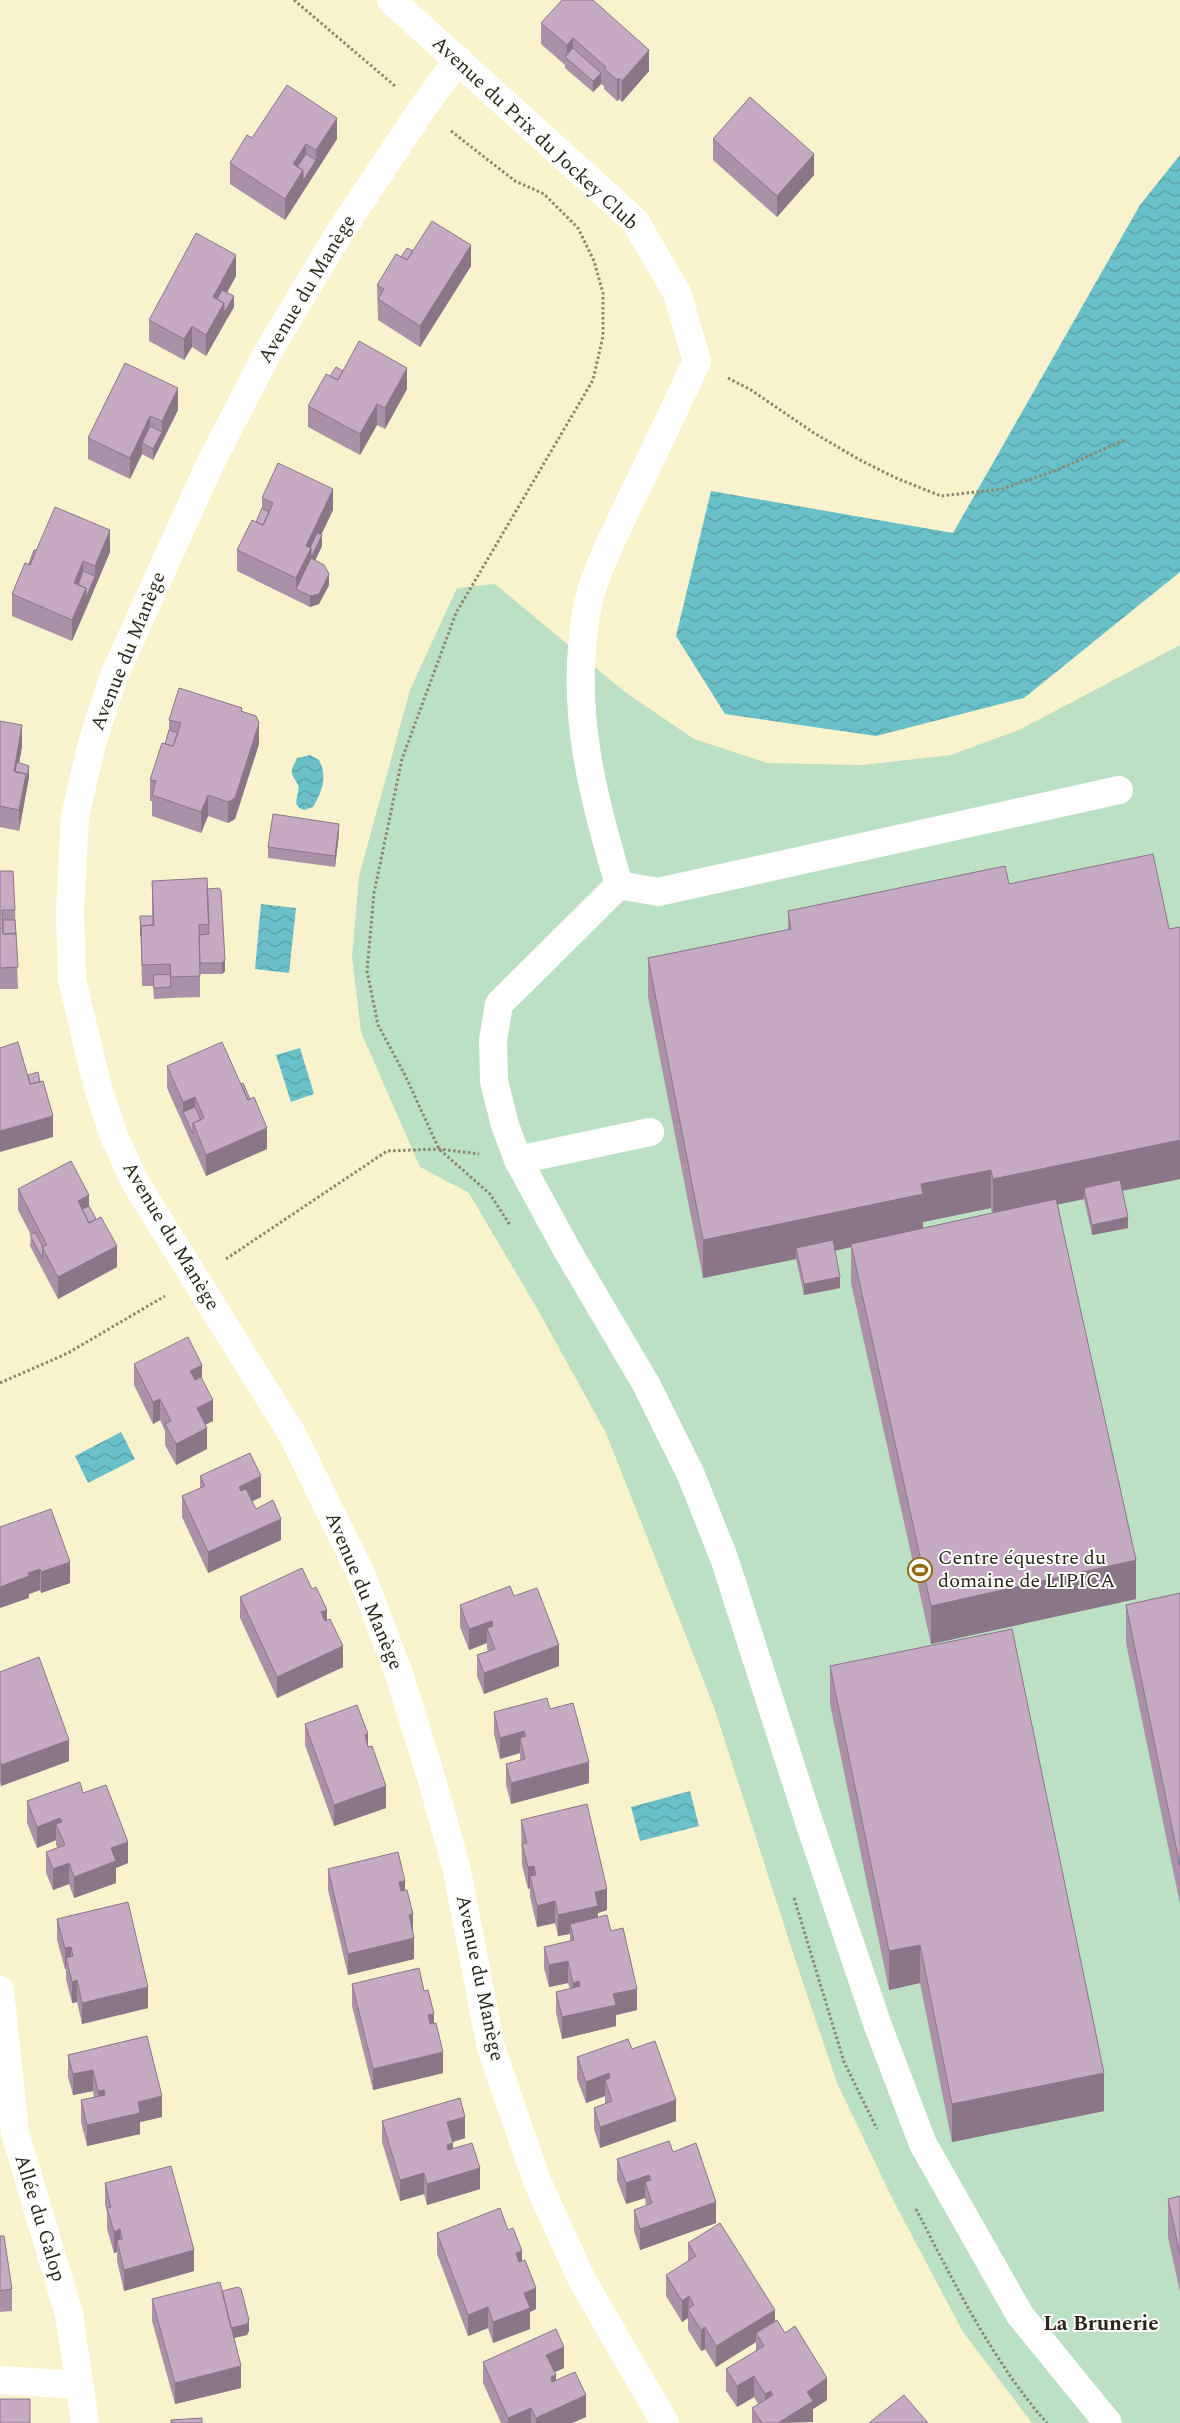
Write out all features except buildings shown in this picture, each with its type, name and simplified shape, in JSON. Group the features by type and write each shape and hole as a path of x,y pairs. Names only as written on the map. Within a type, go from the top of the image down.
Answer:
{"street":[{"name":"Avenue du Prix du Jockey Club","path":"391,0 635,221 677,293 697,361"},
{"name":"Avenue du Manège","path":"458,59 422,109 338,235 274,342 210,464 113,678 91,747 75,817 70,898 72,980 97,1084 113,1134 135,1182 292,1434 360,1574 398,1671 432,1777 456,1866 491,2048 537,2181 582,2280 665,2423"},
{"path":"619,885 599,818 582,736 580,668 586,612 606,553 697,361"},
{"path":"619,885 658,892 1119,790"},
{"path":"619,885 499,1004 493,1040 494,1081 505,1125 518,1160 567,1250 646,1384 690,1475 724,1558 868,1998 923,2144 1020,2315 1108,2423"},
{"path":"518,1160 650,1132"},
{"name":"Allée du Galop","path":"0,1990 15,2134 70,2314 78,2385 85,2423"},
{"path":"0,2380 78,2385"}],"path":[{"path":"294,0 422,109 515,181 544,194 578,228 594,261 603,293 603,336 593,380 456,613 402,759 374,893 368,971 378,1025 439,1149 490,1194 511,1227"},
{"path":"697,361 750,390 814,433 860,460 896,478 942,496 1002,490 1058,470 1124,440"},
{"path":"0,1384 68,1353 195,1278 306,1208 388,1151 439,1149 518,1160"},
{"path":"791,1889 844,2062 877,2131"},
{"path":"915,2207 954,2283 1024,2398 1047,2423"}],"green space":[{"name":"Centre équestre du domaine de LIPICA","path":"495,584 625,692 694,739 768,763 862,765 951,755 1019,730 1180,645 1180,2423 1032,2423 963,2332 892,2198 837,2083 714,1707 606,1433 539,1312 469,1193 420,1167 361,1032 352,957 359,876 410,690 457,588"}],"water":[{"path":"1180,155 1180,572 1024,698 876,736 725,714 676,636 711,491 953,533 1140,205"},
{"path":"310,755 319,760 322,766 323,784 313,807 304,810 296,803 299,789 292,769 297,758"},
{"path":"261,904 296,908 289,973 255,969"},
{"path":"300,1048 314,1094 291,1102 276,1055"},
{"path":"121,1432 135,1459 88,1483 75,1456"},
{"path":"690,1791 699,1826 640,1841 631,1807"}],"place":[{"name":"Centre équestre du domaine de LIPICA","path":"920,1570"}],"district":[{"name":"La Brunerie","path":"1101,2324"}]}
